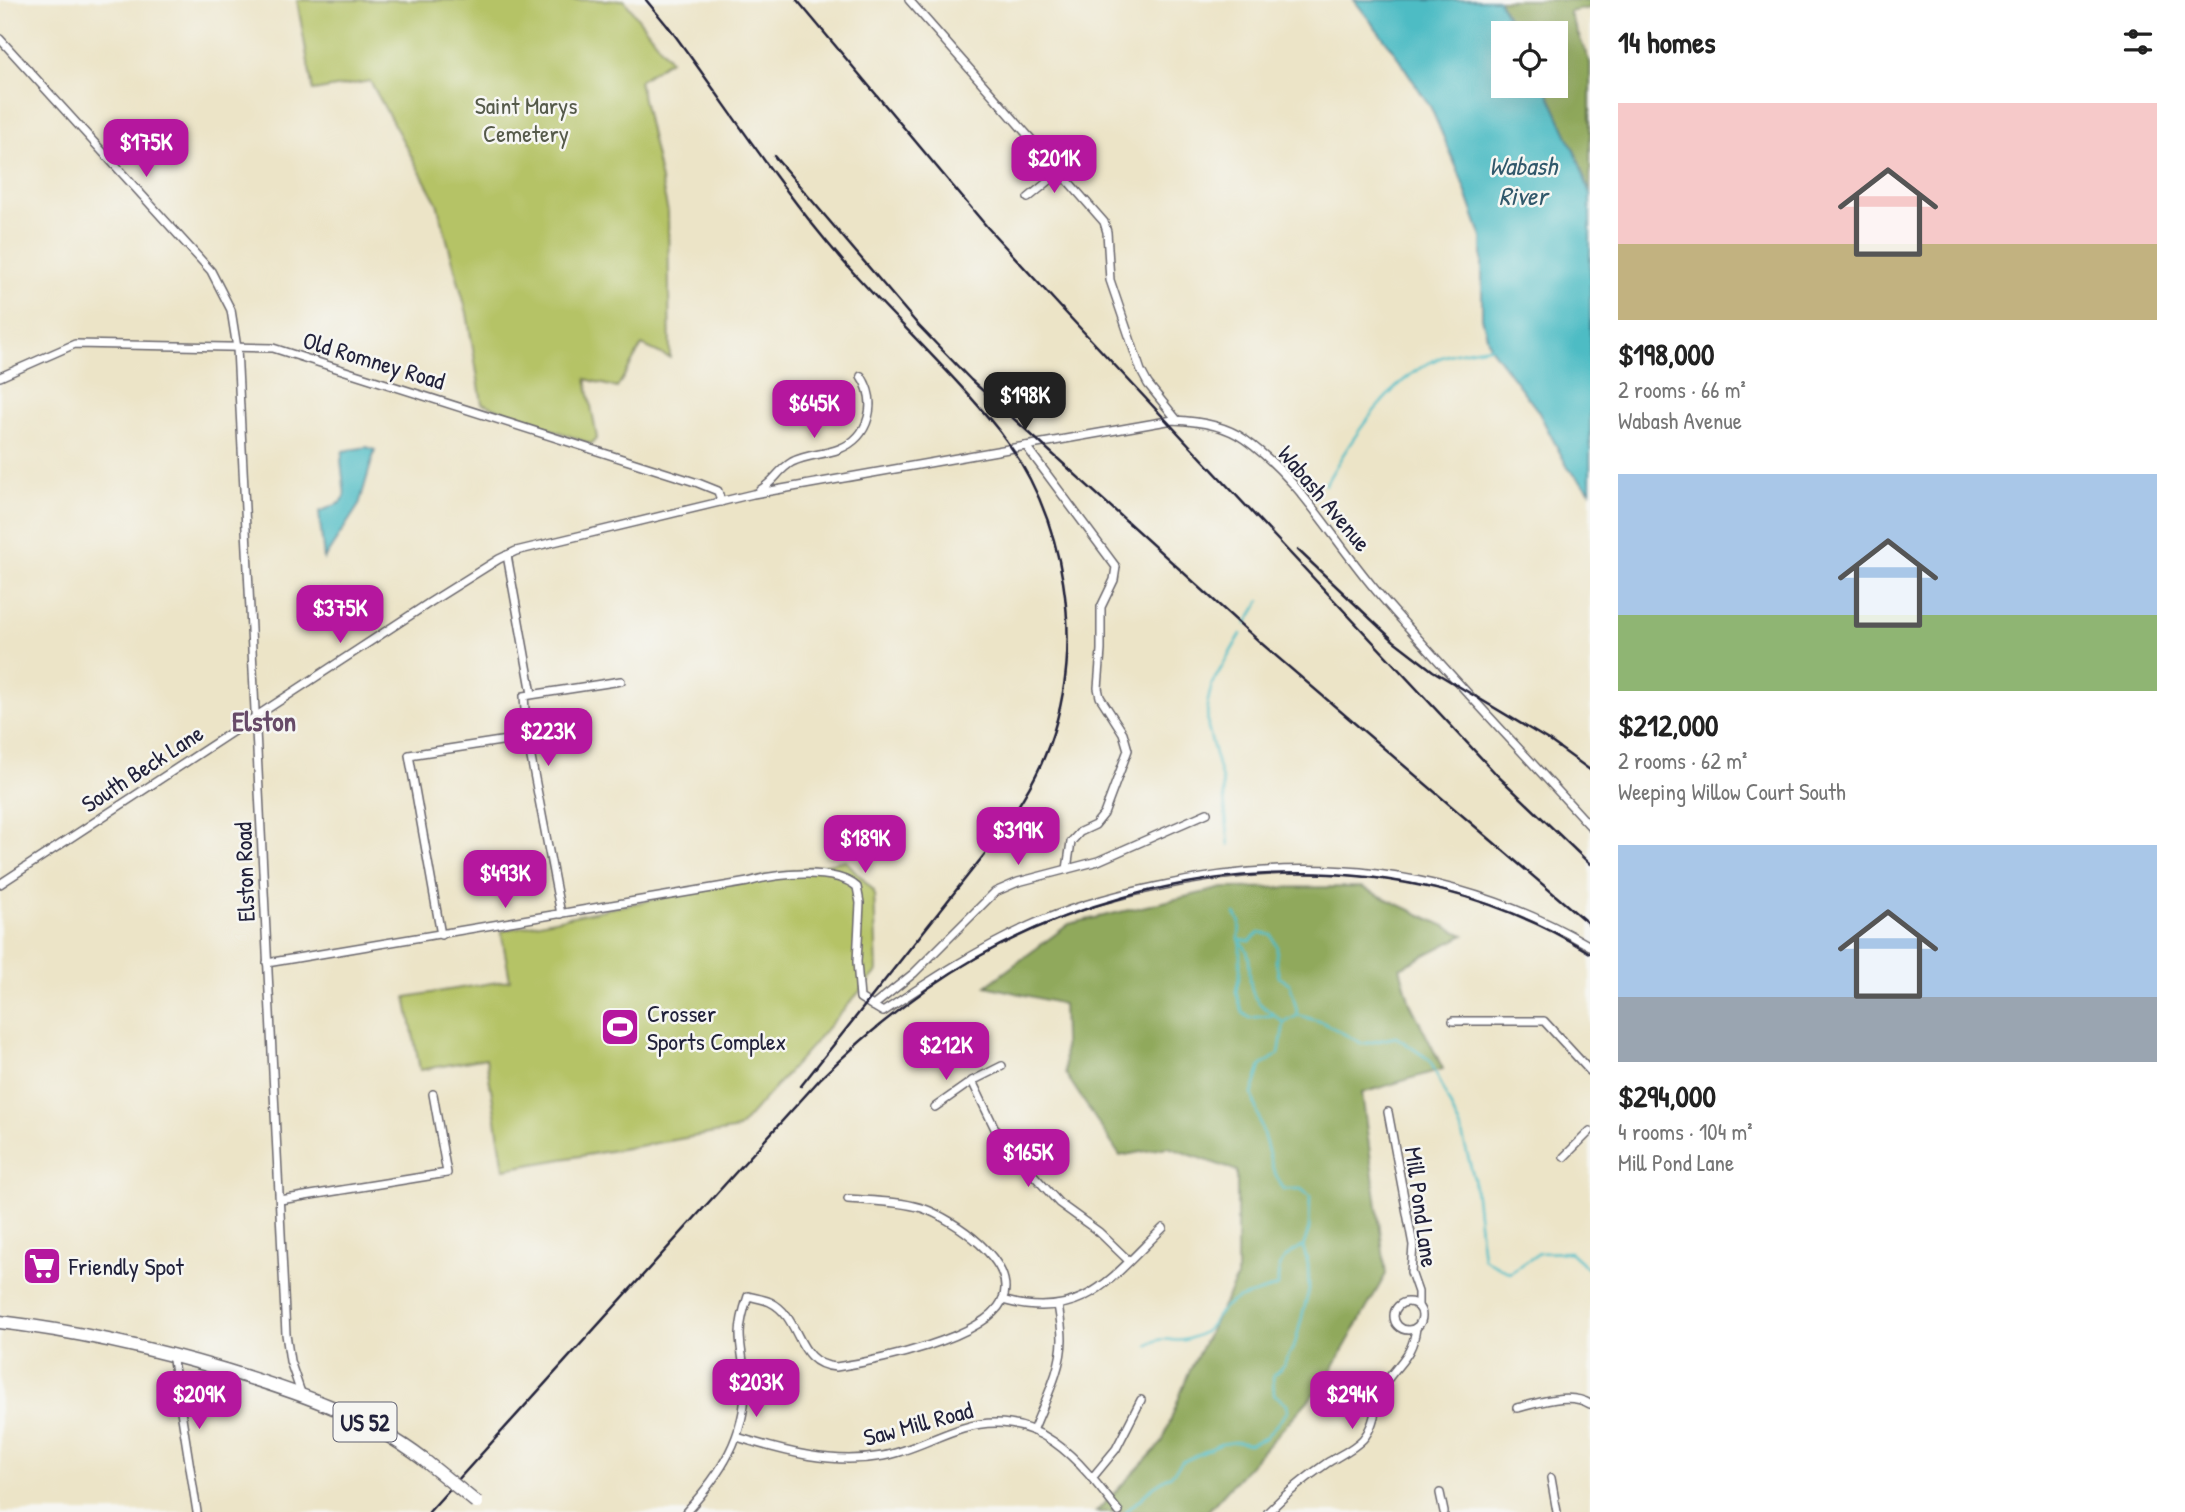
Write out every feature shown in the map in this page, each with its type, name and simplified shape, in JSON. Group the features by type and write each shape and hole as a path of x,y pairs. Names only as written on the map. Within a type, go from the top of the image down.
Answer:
{"main road":[{"name":"US 52","path":"0,1322 86,1335 172,1354 300,1393 379,1429 424,1460 481,1508"}],"street":[{"path":"909,0 1061,171 1106,228 1110,280 1141,371 1177,420"},
{"name":"Elston Road","path":"0,39 211,271 231,310 237,348 286,1334 290,1361 300,1393"},
{"path":"1028,198 1061,171"},
{"name":"Old Romney Road","path":"0,377 75,344 273,348 718,491 721,502"},
{"path":"753,494 772,483 783,468 794,461 841,448 857,437 871,411 870,395 861,376"},
{"name":"Wabash Avenue","path":"721,502 753,494 1177,420 1206,424 1234,433 1248,441 1284,472 1378,593 1590,826"},
{"path":"1026,446 1116,566 1114,580 1101,607 1098,688 1104,705 1123,733 1128,751 1104,814 1095,825 1080,832 1071,842 1067,869"},
{"name":"South Beck Lane","path":"0,884 507,555 721,502"},
{"path":"507,555 533,694"},
{"path":"561,914 527,737 524,695 621,681"},
{"path":"441,935 409,755 527,737"},
{"path":"873,1006 914,973 995,892 1018,881 1112,855 1207,813"},
{"path":"267,963 761,878 800,874 845,880 857,887 860,904 857,961 860,998 883,1012 949,968 1002,939 1075,909 1120,894 1247,871 1339,869 1422,881 1511,908 1563,930 1590,946"},
{"path":"1452,1021 1544,1021 1590,1072"},
{"path":"935,1107 1002,1066"},
{"path":"972,1082 999,1137 1059,1203 1099,1232 1129,1261"},
{"path":"280,1200 447,1173 433,1094"},
{"name":"Mill Pond Lane","path":"1268,1512 1306,1479 1362,1441 1373,1425 1380,1392 1414,1343 1416,1328 1422,1318 1418,1306 1418,1292 1411,1272 1413,1245 1388,1112"},
{"path":"1564,1157 1590,1131"},
{"path":"686,1512 716,1478 737,1437 745,1398 740,1334 747,1296 769,1301 776,1306 789,1319 810,1357 818,1363 836,1367 951,1338 988,1317 1002,1300 1005,1284 997,1262 986,1250 949,1222 916,1207 848,1199"},
{"path":"1002,1300 1039,1307 1058,1306 1090,1295 1116,1275 1163,1228"},
{"name":"Mill Pond Lane","path":"1416,1328 1402,1329 1396,1324 1394,1315 1401,1304 1410,1302 1418,1306"},
{"path":"1033,1431 1057,1369 1061,1350 1062,1333 1058,1306"},
{"path":"172,1354 197,1512"},
{"path":"1517,1408 1570,1398 1584,1400 1590,1404"},
{"path":"1092,1478 1116,1448 1141,1400"},
{"name":"Saw Mill Road","path":"737,1437 798,1454 845,1459 901,1452 956,1430 977,1425 1007,1424 1033,1431 1065,1448 1118,1511"},
{"path":"1551,1478 1557,1512"},
{"path":"1440,1493 1444,1512"}],"green space":[{"name":"Saint Marys Cemetery","path":"297,0 624,0 670,60 639,81 668,212 670,358 642,345 617,388 586,379 597,438 591,444 482,403 467,313 437,203 370,81 313,91"},
{"path":"1498,0 1590,0 1590,8 1569,12 1590,63 1590,194 1578,159 1550,98 1568,98 1568,21 1510,21"},
{"name":"Crosser Sports Complex","path":"845,860 874,891 877,972 738,1129 504,1169 486,1058 420,1070 406,997 510,980 501,931"},
{"path":"1361,887 1464,935 1400,968 1410,1003 1443,1069 1362,1093 1386,1274 1325,1382 1207,1512 1096,1512 1162,1443 1188,1374 1237,1278 1237,1171 1168,1147 1120,1156 1065,1073 1063,1004 986,986 1069,924 1223,888"}],"water":[{"name":"Wabash River","path":"1354,0 1498,0 1510,21 1491,21 1491,98 1550,98 1578,159 1590,194 1590,491 1568,468 1538,411 1490,347 1482,318 1482,238 1459,173 1431,108 1393,50"},
{"path":"367,447 375,450 359,505 324,559 319,512 340,503 345,497 341,460 343,451"}],"waterway":[{"path":"1325,485 1361,428 1392,391 1428,363 1448,355 1490,347"},
{"path":"1246,624 1260,601"},
{"path":"1229,845 1222,780 1208,728 1207,705 1212,684 1241,634"},
{"path":"1126,1512 1154,1486 1171,1475 1182,1462 1221,1444 1250,1444 1265,1438 1288,1411 1287,1404 1274,1394 1273,1376 1283,1366 1295,1344 1309,1290 1308,1264 1303,1247 1309,1229 1310,1196 1301,1189 1283,1189 1273,1169 1252,1094 1261,1066 1279,1054 1284,1023 1298,1015 1290,984 1279,977 1277,947 1272,935 1259,933 1250,941 1239,940 1240,922 1235,914"},
{"path":"1240,942 1240,972 1236,992 1243,1013 1250,1018 1274,1015 1284,1023"},
{"path":"1242,944 1248,955 1254,996 1274,1015"},
{"path":"1298,1015 1322,1022 1363,1044 1396,1037 1430,1060 1461,1130 1474,1179 1483,1258 1510,1273 1539,1253 1570,1252 1590,1270"},
{"path":"1148,1346 1159,1340 1177,1341 1198,1335 1209,1328 1227,1305 1245,1296 1278,1286 1278,1272 1282,1262 1301,1247"}],"railway":[{"path":"646,0 674,34"},
{"path":"797,0 988,228 1066,313 1499,777 1590,864"},
{"path":"668,26 819,232 1000,432 1023,466 1041,503 1063,582 1067,624 1066,665 1060,706 1049,745 1037,773 988,850 801,1086"},
{"path":"774,156 919,326 971,380 1261,643 1590,925"},
{"path":"1298,550 1394,641 1433,671 1550,741 1590,770"},
{"path":"429,1512 821,1078 894,1013 934,984 976,958 1048,923 1124,897 1203,880 1283,873 1364,877 1443,891 1519,916 1590,953"}],"place":[{"name":"Crosser Sports Complex","path":"620,1027"},
{"name":"Friendly Spot","path":"42,1266"}],"district":[{"name":"Elston","path":"264,721"}]}
